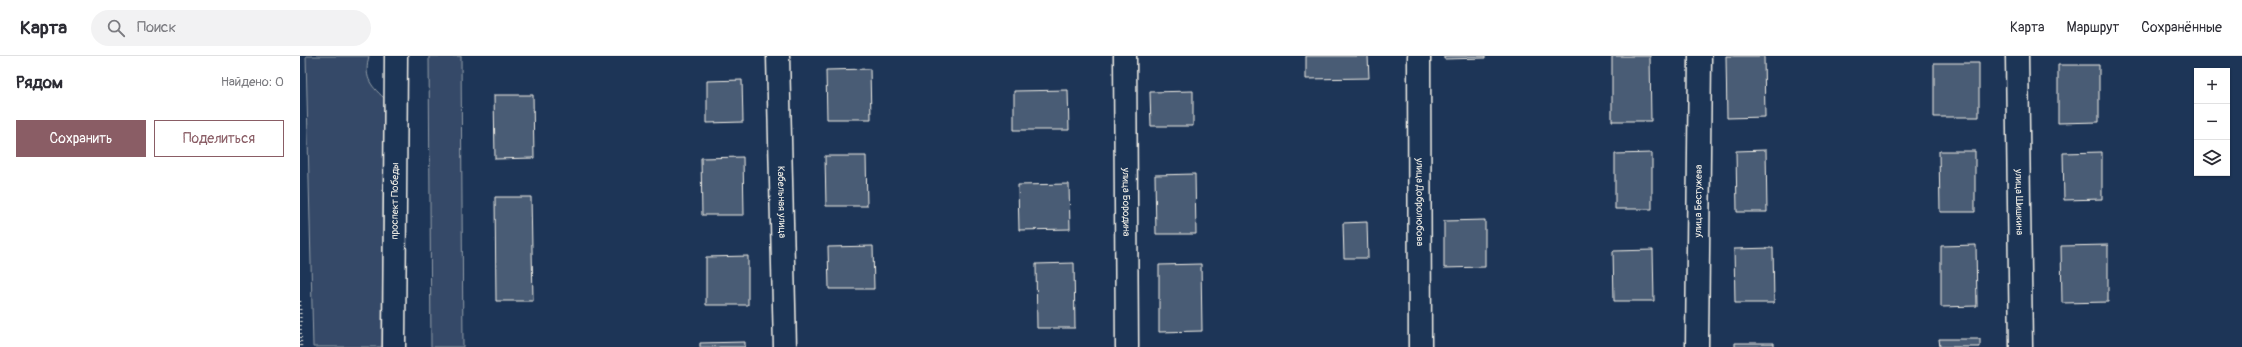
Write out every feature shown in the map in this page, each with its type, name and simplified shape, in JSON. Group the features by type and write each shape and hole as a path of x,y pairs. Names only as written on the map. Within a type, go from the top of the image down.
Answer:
{"street":[{"name":"проспект Победы","path":"394,347 396,56"},
{"name":"Кабельная улица","path":"778,56 785,347"},
{"name":"улица Бородина","path":"1125,56 1127,347"},
{"name":"улица Добролюбова","path":"1419,56 1420,347"},
{"name":"улица Бестужева","path":"1698,347 1700,56"},
{"name":"улица Шишкина","path":"2017,56 2021,347"}],"path":[{"path":"300,301 301,347"}],"shaded area":[{"path":"306,56 369,56 367,69 369,80 384,98 382,347 313,347"},
{"path":"429,56 461,56 463,347 431,347"}],"building":[{"path":"1306,56 1368,56 1369,78 1306,79"},
{"path":"1444,56 1485,56 1485,58 1444,59"},
{"path":"1612,56 1650,56 1651,121 1612,121"},
{"path":"1726,56 1764,56 1765,117 1727,118"},
{"path":"1934,63 1979,63 1979,117 1934,117"},
{"path":"2058,65 2099,65 2099,122 2058,123"},
{"path":"870,69 871,119 827,119 826,70"},
{"path":"742,80 743,122 707,123 707,81"},
{"path":"1068,90 1069,130 1014,130 1014,91"},
{"path":"1193,91 1193,126 1151,126 1150,92"},
{"path":"494,95 533,95 534,158 495,159"},
{"path":"1766,150 1767,212 1737,212 1736,151"},
{"path":"1939,151 1975,151 1975,212 1940,212"},
{"path":"2102,152 2102,199 2064,200 2063,153"},
{"path":"1652,153 1652,209 1615,209 1615,154"},
{"path":"825,156 866,156 867,206 826,206"},
{"path":"743,157 744,215 702,215 701,158"},
{"path":"1195,174 1196,234 1156,234 1155,175"},
{"path":"1069,184 1070,229 1019,230 1018,185"},
{"path":"495,197 531,197 533,301 496,301"},
{"path":"1485,220 1485,267 1444,268 1444,221"},
{"path":"1367,222 1368,258 1344,258 1343,223"},
{"path":"1976,245 1977,306 1941,307 1941,246"},
{"path":"2108,245 2108,302 2062,303 2061,246"},
{"path":"873,246 874,289 829,289 828,247"},
{"path":"1773,248 1774,303 1735,303 1734,249"},
{"path":"1653,250 1654,301 1614,301 1613,251"},
{"path":"748,256 748,305 706,305 706,257"},
{"path":"1074,263 1075,328 1037,328 1036,264"},
{"path":"1201,264 1202,331 1159,332 1159,265"},
{"path":"1939,339 1980,339 1980,347 1940,347"},
{"path":"745,342 745,347 700,347 700,343"},
{"path":"1735,343 1774,343 1774,347 1735,347"}]}
